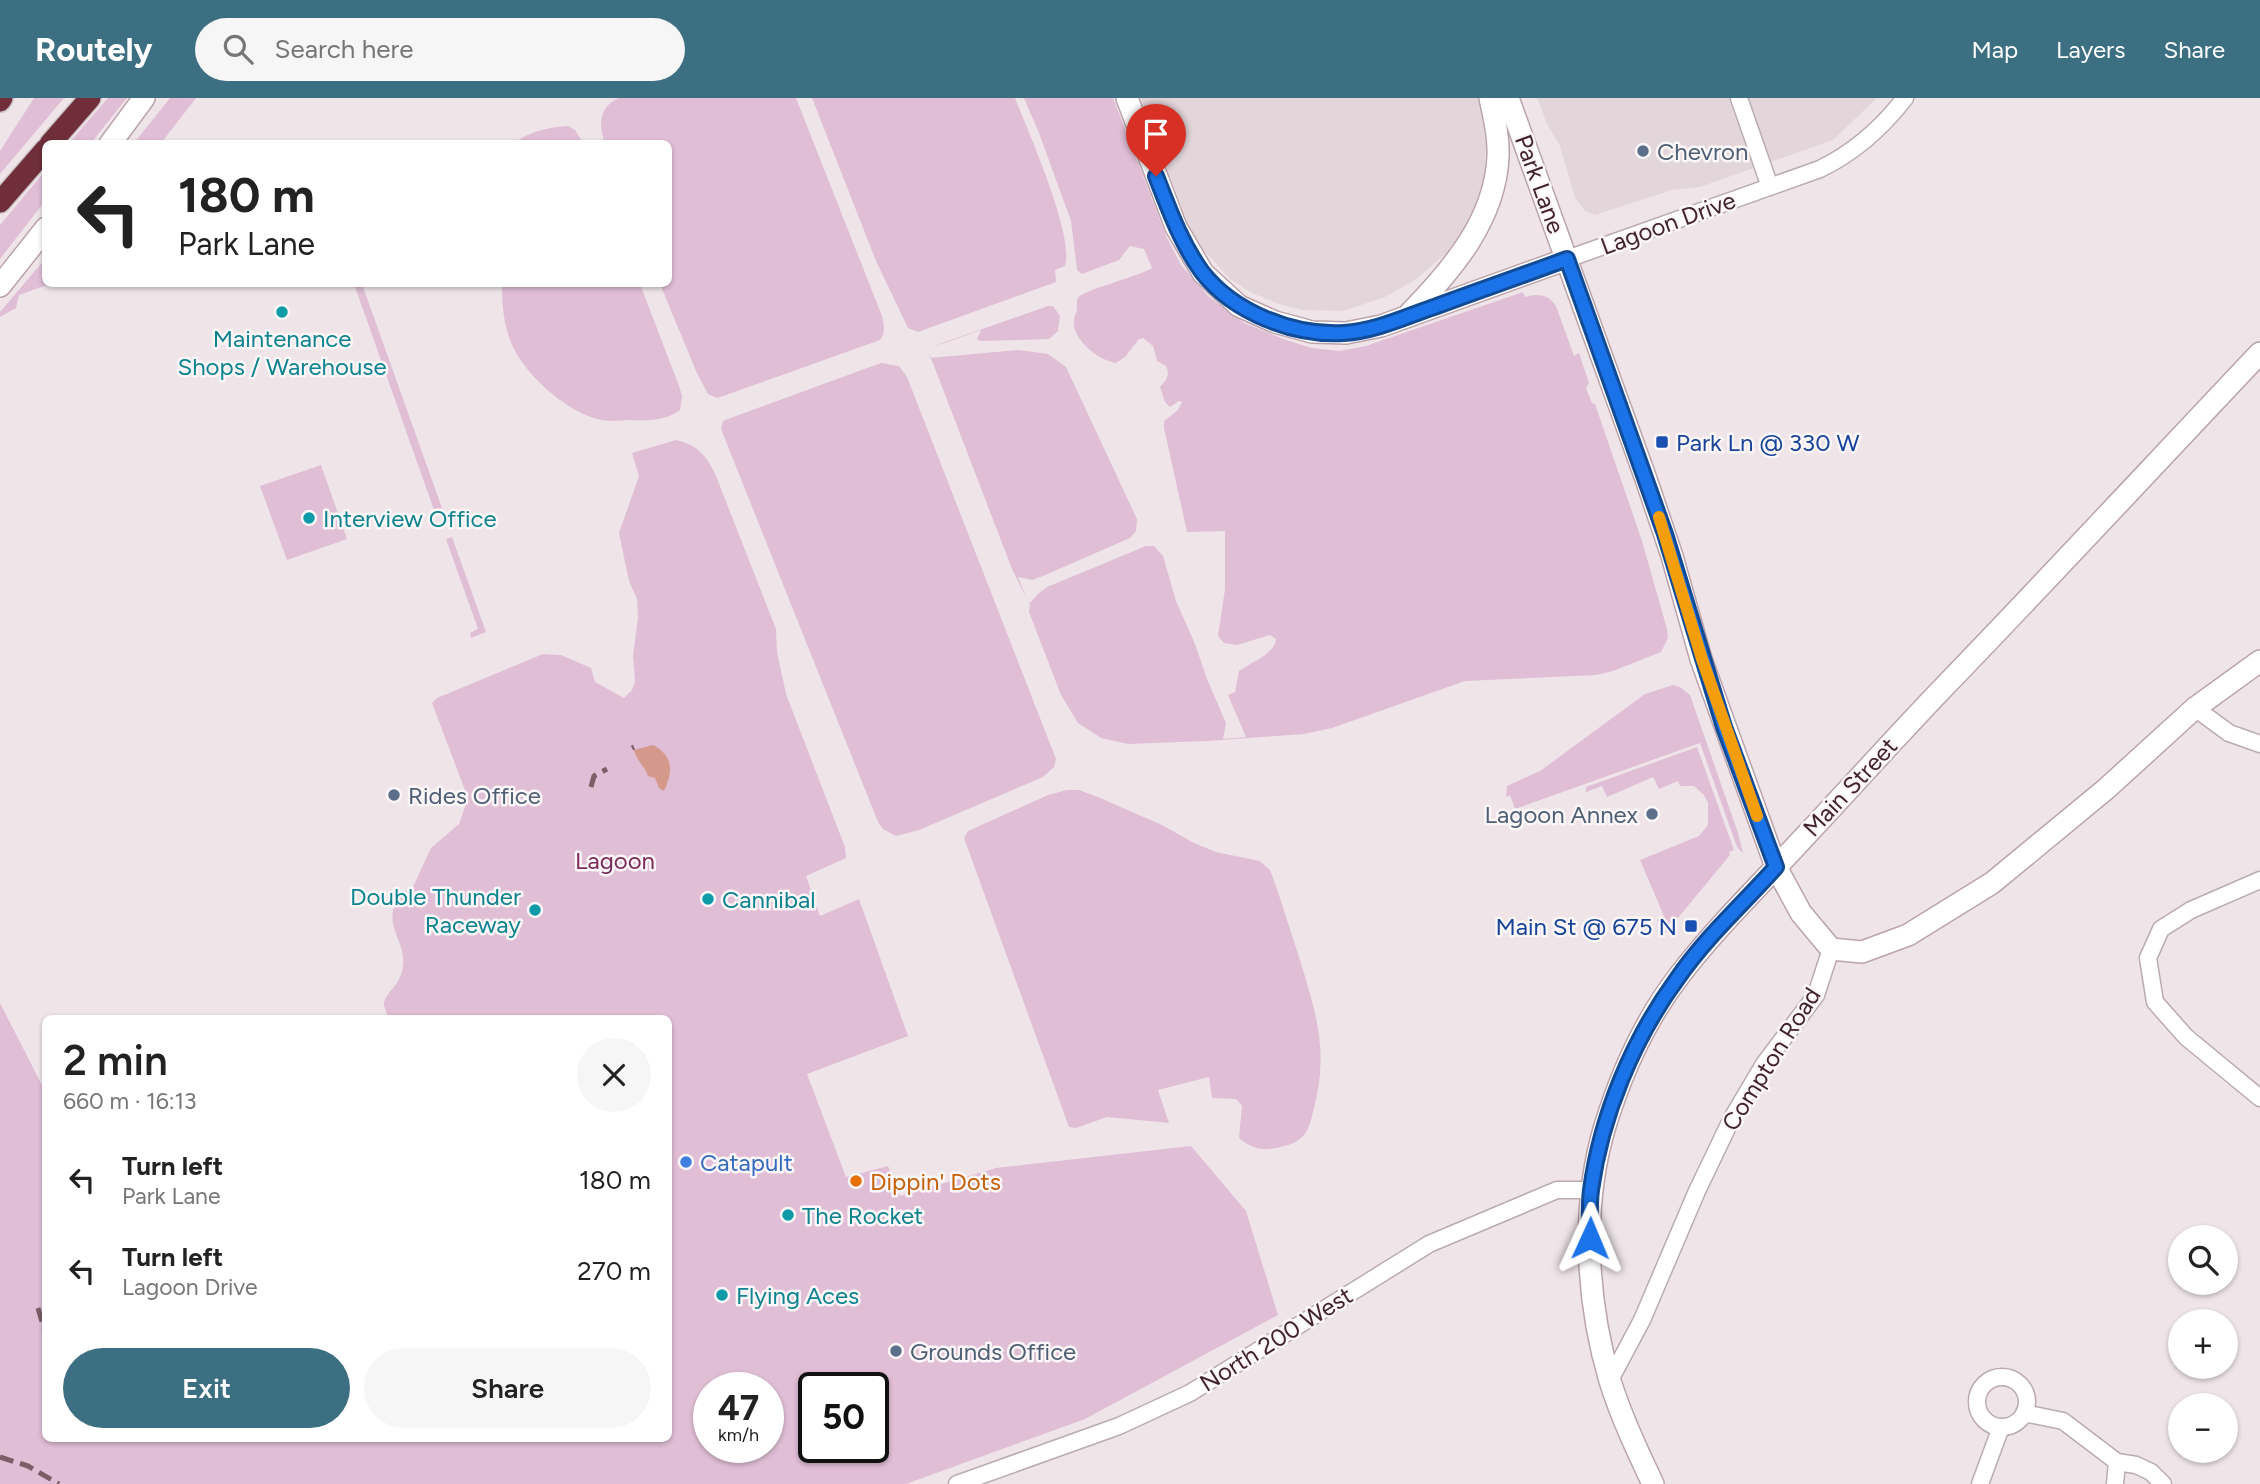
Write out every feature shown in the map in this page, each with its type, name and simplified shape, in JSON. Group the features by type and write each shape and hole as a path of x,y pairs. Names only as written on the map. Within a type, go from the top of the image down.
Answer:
{"highway":[{"path":"53,140 90,98"},
{"path":"0,202 42,154"}],"main road":[{"path":"113,140 144,98"},
{"name":"Lagoon Drive","path":"1127,98 1176,228 1203,273 1239,306 1275,322 1312,332 1346,333 1381,326 1567,259"},
{"path":"1406,317 1454,264 1473,235 1488,203 1498,157 1490,98"},
{"name":"Park Lane","path":"1508,98 1665,534 1724,727 1776,867 1801,913 1831,949"},
{"path":"0,286 42,233"},
{"name":"Main Street","path":"1653,1484 1633,1442 1610,1380 1599,1335 1592,1287 1590,1238 1591,1190 1605,1127 1626,1068 1650,1022 1677,978 1718,929 2260,353"},
{"path":"1831,949 1863,952 1908,935 1993,883 2106,789 2195,708 2260,661"}],"street":[{"path":"1739,98 1770,187"},
{"name":"Lagoon Drive","path":"1567,259 1770,187 1840,159 1877,131 1905,98"},
{"path":"2195,708 2230,733 2260,744"},
{"path":"2260,880 2191,910 2161,929 2148,958 2155,1002 2186,1037 2260,1098"},
{"name":"Compton Road","path":"1610,1380 1642,1320 1697,1191 1732,1118 1764,1064 1816,995 1831,949"},
{"name":"North 200 West","path":"957,1484 1119,1426 1189,1393 1429,1244 1557,1190 1591,1190"},
{"path":"2001,1377 2017,1382 2026,1396 2024,1413 2015,1423 2001,1427 1985,1421 1977,1406 1980,1390 1992,1379 2001,1377"},
{"path":"2024,1413 2063,1421 2117,1462 2136,1465 2151,1472 2163,1484"},
{"path":"1980,1484 2001,1427"},
{"path":"2115,1484 2117,1462"}],"shaded area":[{"path":"1141,98 1478,98 1486,144 1484,176 1479,197 1468,224 1447,253 1415,280 1385,297 1343,311 1302,310 1279,304 1252,293 1230,279 1199,245 1189,226"},
{"path":"1537,98 1877,98 1833,140 1700,187 1672,190 1595,215 1585,211 1575,198 1560,146 1547,124"},
{"path":"653,745 665,754 670,765 664,791 659,788 655,778 648,776 634,750"}],"green space":[{"path":"34,98 64,98 0,174 0,151"},
{"path":"108,98 127,98 93,140 72,140"},
{"path":"170,98 196,98 163,140 136,140"},
{"path":"619,98 796,98 882,316 884,332 880,340 717,398 708,394 661,287 672,287 672,140 604,140 601,130 602,117 612,102"},
{"path":"812,98 1015,98 1049,183 1063,232 1065,266 1055,270 1056,282 918,332 908,328 876,261"},
{"path":"1024,98 1113,98 1167,238 1181,265 1208,296 1244,323 1286,340 1312,348 1339,351 1366,346 1523,292 1525,297 1538,295 1550,299 1556,306 1574,356 1579,353 1589,383 1586,388 1592,403 1595,404 1642,541 1667,629 1668,638 1661,652 1596,675 1465,681 1332,728 1304,734 1208,741 1128,744 1101,738 1078,723 1061,695 1029,612 1029,604 1047,587 1146,546 1154,546 1163,556 1176,601 1226,723 1223,739 1246,737 1228,695 1235,692 1239,671 1267,653 1276,639 1270,635 1237,645 1224,643 1218,636 1225,589 1225,531 1187,532 1164,428 1164,421 1178,410 1182,402 1170,407 1165,402 1160,387 1167,377 1166,366 1157,361 1153,346 1143,338 1139,339 1125,357 1116,363 1109,361 1094,354 1081,341 1074,327 1078,298 1099,287 1152,268 1144,249 1130,246 1119,260 1082,274 1077,270 1071,221"},
{"path":"568,126 575,130 581,140 519,140 539,131"},
{"path":"42,175 42,205 0,259 0,225"},
{"path":"42,263 42,287 19,295 16,308 0,317 0,312"},
{"path":"355,287 363,287 442,508 434,510"},
{"path":"502,287 641,287 679,386 682,396 680,410 656,420 605,421 574,409 546,389 514,350 505,324"},
{"path":"1048,306 1053,306 1060,316 1058,331 1049,339 980,341 977,339 981,330 933,347"},
{"path":"1019,350 1048,354 1066,367 1137,519 1136,531 1130,538 1032,580 1018,577 1027,599 1012,569 931,358"},
{"path":"881,363 899,366 907,377 1056,759 1054,767 1043,777 919,830 896,836 883,829 878,822 721,429 723,421"},
{"name":"Lagoon","path":"676,440 690,445 701,452 716,476 776,629 777,652 786,694 845,847 846,858 806,876 820,916 859,899 908,1036 807,1074 846,1177 888,1166 900,1196 996,1168 1191,1146 1246,1211 1278,1315 1085,1419 906,1484 0,1484 0,1003 42,1085 42,1442 672,1442 672,1015 387,1015 384,1003 400,978 403,965 392,919 396,902 402,894 412,889 431,848 459,824 468,798 432,703 437,698 543,654 561,655 591,668 595,682 624,698 635,682 633,656 638,617 637,599 629,581 619,533 639,476 632,453"},
{"path":"321,465 347,539 287,560 260,486"},
{"path":"452,537 486,632 471,638 470,633 478,629 446,539"},
{"path":"1673,685 1690,695 1743,853 1737,847 1700,743 1515,809 1510,795 1506,797 1507,786 1540,771 1645,694"},
{"path":"1697,747 1734,850 1729,852 1730,855 1663,936 1657,920 1664,916 1640,860 1699,836 1708,825 1708,803 1704,795 1694,786 1680,786 1678,781 1659,789 1653,777 1607,797 1602,786 1586,792 1586,787"},
{"path":"1079,790 1098,797 1162,825 1194,843 1216,852 1260,861 1270,870 1305,977 1318,1032 1318,1087 1313,1115 1300,1139 1288,1145 1268,1149 1245,1143 1239,1138 1242,1106 1236,1099 1212,1098 1209,1077 1158,1090 1169,1123 1107,1117 1076,1128 1069,1127 964,838 968,831 1048,795"}],"railway":[{"path":"591,787 594,776 607,769"},
{"path":"38,1308 42,1322"},
{"path":"0,1457 28,1466 59,1484"}],"slow traffic":[{"path":"1659,517 1724,727 1757,816"}],"place":[{"name":"Chevron","path":"1643,151"},
{"name":"Maintenance Shops / Warehouse","path":"282,312"},
{"name":"Park Ln @ 330 W","path":"1662,442"},
{"name":"Interview Office","path":"309,518"},
{"name":"Rides Office","path":"394,795"},
{"name":"Lagoon Annex","path":"1652,814"},
{"name":"Cannibal","path":"708,899"},
{"name":"Double Thunder Raceway","path":"535,910"},
{"name":"Main St @ 675 N","path":"1691,926"},
{"name":"Catapult","path":"686,1162"},
{"name":"Dippin' Dots","path":"856,1181"},
{"name":"The Rocket","path":"788,1215"},
{"name":"Flying Aces","path":"722,1295"},
{"name":"Grounds Office","path":"896,1351"}],"route":[{"path":"1156,176 1176,228 1203,273 1239,306 1275,322 1312,332 1346,333 1381,326 1567,259 1665,534 1724,727 1776,867 1677,978 1626,1068 1605,1127 1591,1190 1590,1238"}]}
